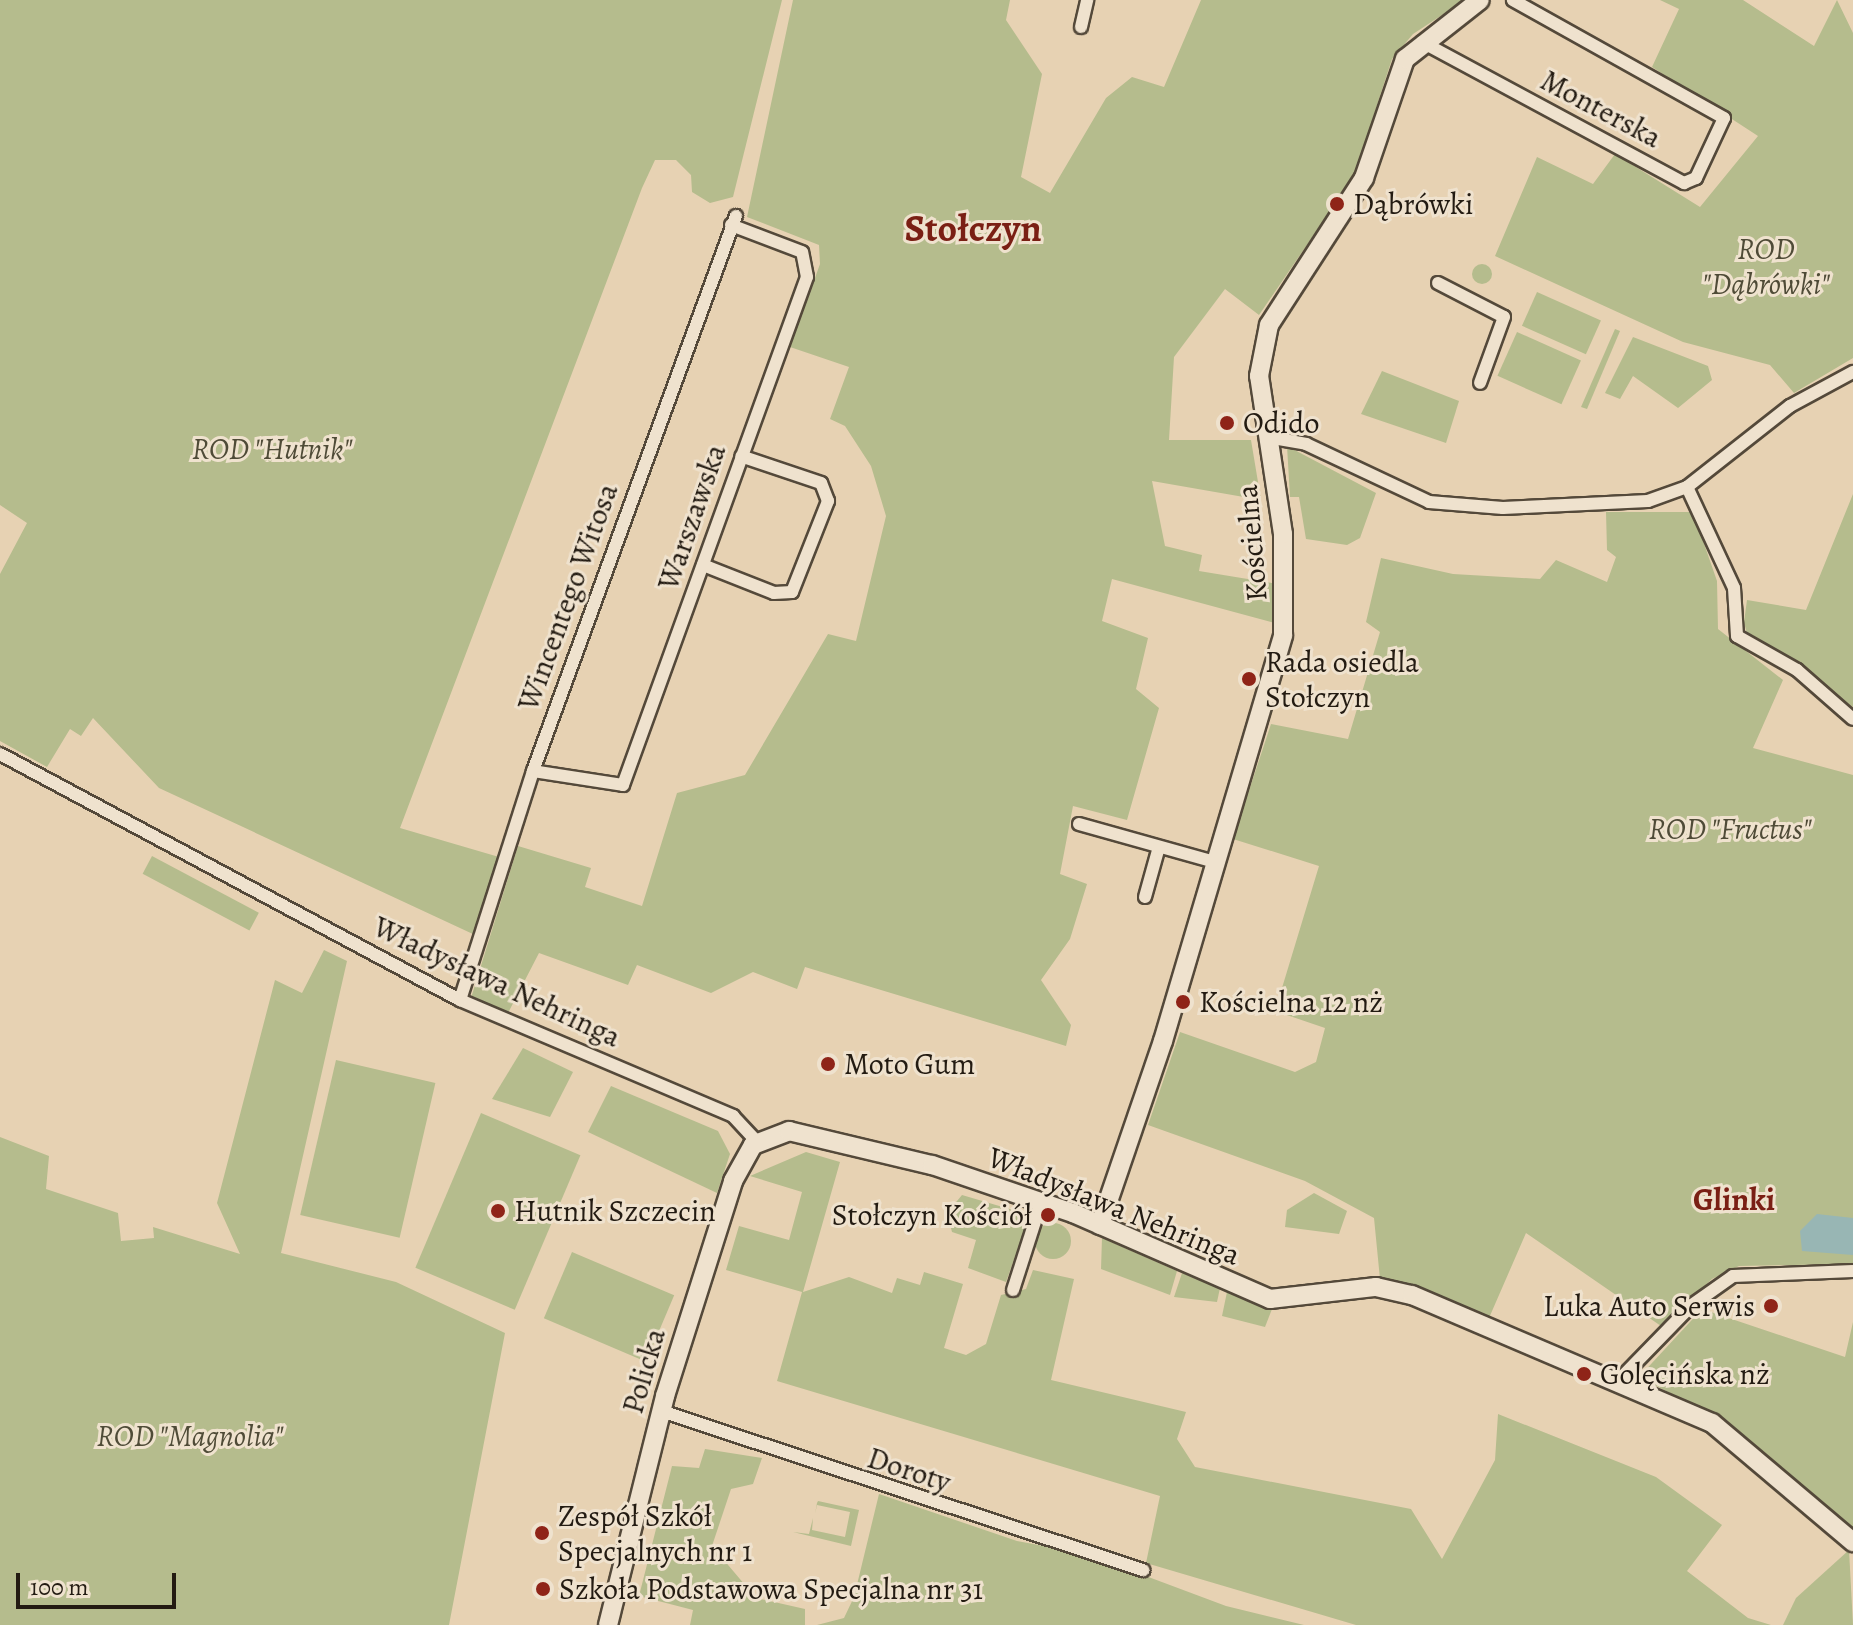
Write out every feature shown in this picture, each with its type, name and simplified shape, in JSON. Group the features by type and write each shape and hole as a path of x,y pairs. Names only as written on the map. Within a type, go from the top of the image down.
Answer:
{"street":[{"path":"1081,27 1087,0"},
{"name":"Kościelna","path":"1100,1225 1215,862 1288,607 1259,376 1269,325 1364,178 1397,74 1422,42 1480,0"},
{"name":"Monterska","path":"1422,42 1684,183 1696,178 1724,118 1513,0"},
{"name":"Warszawska","path":"533,771 623,785 703,565 808,268 802,252 733,220"},
{"name":"Wincentego Witosa","path":"460,1000 533,771 733,220"},
{"path":"1438,283 1504,317 1480,383"},
{"path":"1267,437 1306,444 1388,488 1446,505 1635,502 1687,487 1790,406 1853,372"},
{"path":"703,565 774,593 792,592 828,501 821,483 741,456"},
{"path":"1687,487 1734,588 1737,636 1797,670 1853,719"},
{"name":"Władysława Nehringa","path":"0,754 460,1000 733,1116 757,1142 800,1132 932,1165 1100,1225 1274,1300 1371,1287 1402,1291 1618,1381 1728,1432 1853,1542"},
{"path":"1079,824 1215,862"},
{"path":"1145,897 1159,847"},
{"name":"Policka","path":"608,1625 661,1411 726,1201 757,1142"},
{"path":"1013,1290 1041,1203"},
{"path":"1618,1381 1692,1305 1733,1276 1853,1271"},
{"name":"Doroty","path":"661,1411 1143,1570"}],"green space":[{"name":"ROD \"Hutnik\"","path":"0,0 782,0 733,197 710,203 692,192 691,175 676,160 655,160 642,188 400,828 499,857 475,935 159,788 93,718 81,736 70,729 47,767 0,741 0,574 27,523 0,505"},
{"path":"793,0 1010,0 1006,20 1042,74 1021,177 1050,193 1106,98 1132,77 1164,87 1201,0 1465,0 1413,34 1392,59 1354,176 1259,315 1225,289 1174,357 1169,440 1251,440 1261,500 1152,481 1165,546 1202,555 1199,571 1278,584 1275,623 1112,579 1102,621 1148,638 1136,689 1159,708 1127,820 1073,806 1060,874 1087,884 1070,939 1041,980 1071,1025 1066,1046 805,967 797,989 753,972 711,993 637,965 628,985 539,953 507,1015 471,998 518,846 591,868 585,887 642,906 677,793 745,775 828,634 856,641 886,516 871,466 845,426 830,419 849,367 790,347 820,264 819,245 747,217"},
{"name":"ROD \"Dąbrówki\"","path":"1660,0 1743,0 1814,46 1837,0 1853,33 1853,358 1794,393 1770,365 1683,342 1495,256 1537,157 1593,184 1615,154 1700,207 1758,136 1652,67 1679,9"},
{"path":"1478,264 1486,264 1492,274 1486,284 1478,284 1472,278 1472,270"},
{"path":"1537,292 1601,320 1586,354 1522,326"},
{"path":"1615,329 1620,331 1587,409 1581,407"},
{"path":"1517,332 1581,360 1561,404 1497,376"},
{"path":"1633,337 1708,366 1712,380 1678,408 1633,376 1620,399 1605,393"},
{"path":"1382,371 1459,401 1446,443 1361,414"},
{"path":"1287,446 1376,493 1360,538 1347,545 1306,539 1299,497 1290,497"},
{"path":"1853,494 1853,707 1747,634 1744,622 1747,600 1806,610"},
{"name":"ROD \"Fructus\"","path":"1606,512 1693,512 1717,581 1718,629 1783,680 1753,748 1853,775 1853,1264 1739,1266 1712,1279 1661,1326 1526,1233 1489,1318 1380,1279 1374,1218 1305,1181 1148,1125 1180,1032 1295,1072 1316,1062 1325,1028 1275,1011 1319,866 1233,839 1271,724 1348,739 1380,632 1366,622 1381,558 1453,574 1540,579 1556,560 1607,582 1616,557 1607,550"},
{"path":"152,856 259,913 249,930 143,874"},
{"name":"ROD \"Magnolia\"","path":"324,950 347,961 281,1253 396,1282 505,1333 449,1625 0,1625 0,1137 49,1156 46,1189 118,1213 121,1241 154,1238 153,1227 240,1254 217,1203 275,980 302,993"},
{"path":"523,1048 573,1072 550,1117 492,1099"},
{"path":"336,1060 435,1083 400,1238 300,1215"},
{"path":"611,1086 718,1131 730,1154 717,1193 588,1132"},
{"name":"Hutnik Szczecin","path":"481,1113 580,1155 515,1310 415,1268"},
{"path":"806,1152 840,1162 803,1292 849,1277 892,1293 897,1278 920,1285 924,1272 963,1284 944,1348 966,1355 986,1344 1001,1295 1026,1289 1033,1270 1074,1279 1051,1380 1186,1412 1177,1439 1195,1467 1411,1509 1442,1559 1495,1460 1498,1414 1656,1477 1722,1525 1687,1571 1748,1618 1771,1625 1356,1625 1146,1563 1160,1496 777,1381 802,1292 726,1270 739,1226 789,1240 802,1192 750,1176"},
{"path":"1314,1193 1347,1211 1339,1234 1285,1227 1287,1210"},
{"path":"962,1195 1030,1215 1006,1282 968,1268 976,1240 952,1232 947,1213"},
{"path":"1053,1223 1066,1228 1071,1241 1066,1254 1053,1259 1040,1254 1035,1241 1040,1228"},
{"path":"1102,1238 1177,1271 1170,1295 1101,1269"},
{"path":"572,1252 674,1295 646,1362 544,1318"},
{"path":"1182,1273 1220,1288 1217,1302 1174,1297"},
{"path":"1227,1292 1272,1309 1265,1327 1222,1316"},
{"path":"1702,1309 1845,1357 1853,1322 1853,1529 1732,1425 1639,1377"},
{"path":"705,1449 762,1458 753,1484 731,1489 712,1546 756,1598 805,1609 805,1625 690,1625 693,1610 639,1596 672,1466 699,1468"},
{"path":"879,1494 1017,1541 1087,1554 1226,1606 1304,1625 817,1625 844,1618 854,1597"},
{"path":"817,1503 859,1510 851,1546 793,1532 809,1534 813,1518 812,1530 845,1537 850,1512 817,1505 815,1514"},
{"path":"1849,1550 1853,1625 1783,1625 1796,1598"}],"water":[{"path":"1817,1214 1853,1218 1853,1255 1802,1251 1800,1231"}],"place":[{"name":"Dąbrówki","path":"1337,204"},
{"name":"Odido","path":"1227,423"},
{"name":"Rada osiedla Stołczyn","path":"1249,679"},
{"name":"Kościelna 12 nż","path":"1183,1002"},
{"name":"Moto Gum","path":"828,1064"},
{"name":"Hutnik Szczecin","path":"498,1211"},
{"name":"Stołczyn Kościół","path":"1048,1215"},
{"name":"Luka Auto Serwis","path":"1771,1306"},
{"name":"Golęcińska nż","path":"1584,1374"},
{"name":"Zespół Szkół Specjalnych nr 1","path":"542,1533"},
{"name":"Szkoła Podstawowa Specjalna nr 31","path":"543,1589"}],"district":[{"name":"Stołczyn","path":"973,229"},
{"name":"Glinki","path":"1734,1199"}]}
